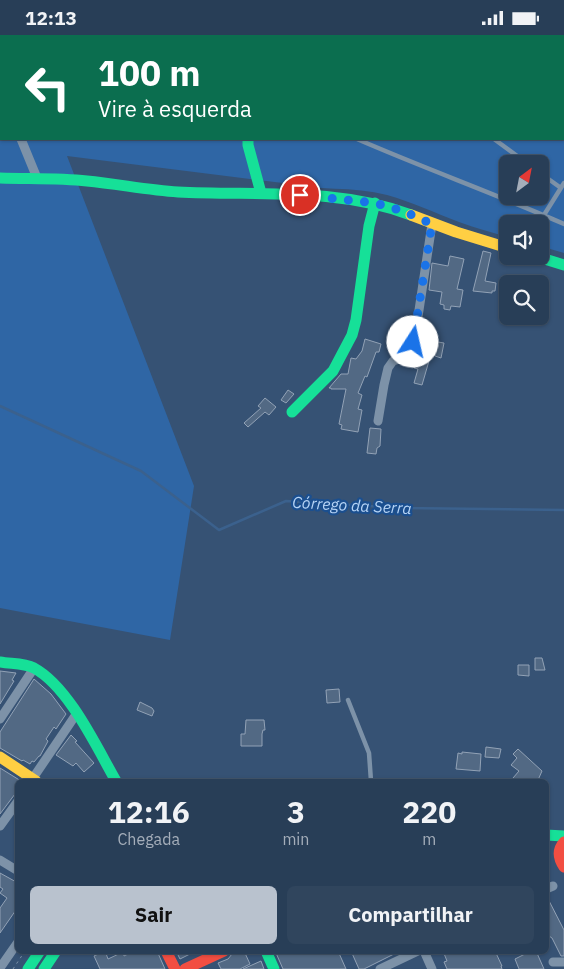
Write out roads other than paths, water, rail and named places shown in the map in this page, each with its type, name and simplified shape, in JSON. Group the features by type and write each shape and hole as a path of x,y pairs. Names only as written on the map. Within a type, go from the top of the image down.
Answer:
{"street":[{"path":"21,140 37,178"},
{"path":"248,140 260,193"},
{"path":"0,178 86,181 177,191 260,193 356,199 403,211 432,224 499,245"},
{"path":"292,412 334,371 352,335 369,226 375,203"},
{"path":"378,421 388,368 393,361 406,357 411,351 432,224"},
{"path":"549,260 564,265"},
{"path":"0,661 34,668 50,679 77,713 115,779"},
{"path":"0,719 34,668"},
{"path":"34,779 77,713"},
{"path":"0,757 32,779"},
{"path":"0,826 15,805"},
{"path":"549,835 564,836"},
{"path":"564,841 560,847 558,857 564,869"},
{"path":"0,860 15,869"},
{"path":"549,866 564,869"},
{"path":"0,968 4,955 15,945"},
{"path":"28,969 38,954"},
{"path":"44,969 54,954"},
{"path":"167,954 174,969"},
{"path":"185,969 218,954"},
{"path":"267,954 274,969"},
{"path":"380,969 412,954"},
{"path":"425,954 432,969"},
{"path":"553,962 564,962"}],"lane":[{"path":"360,140 544,215 564,183"},
{"path":"495,140 516,155"},
{"path":"549,179 561,188"},
{"path":"549,217 564,224"},
{"path":"348,700 369,753 371,779"}],"waterway":[{"name":"Córrego da Serra","path":"0,406 141,471 219,530 286,501 402,508 564,510"}]}
